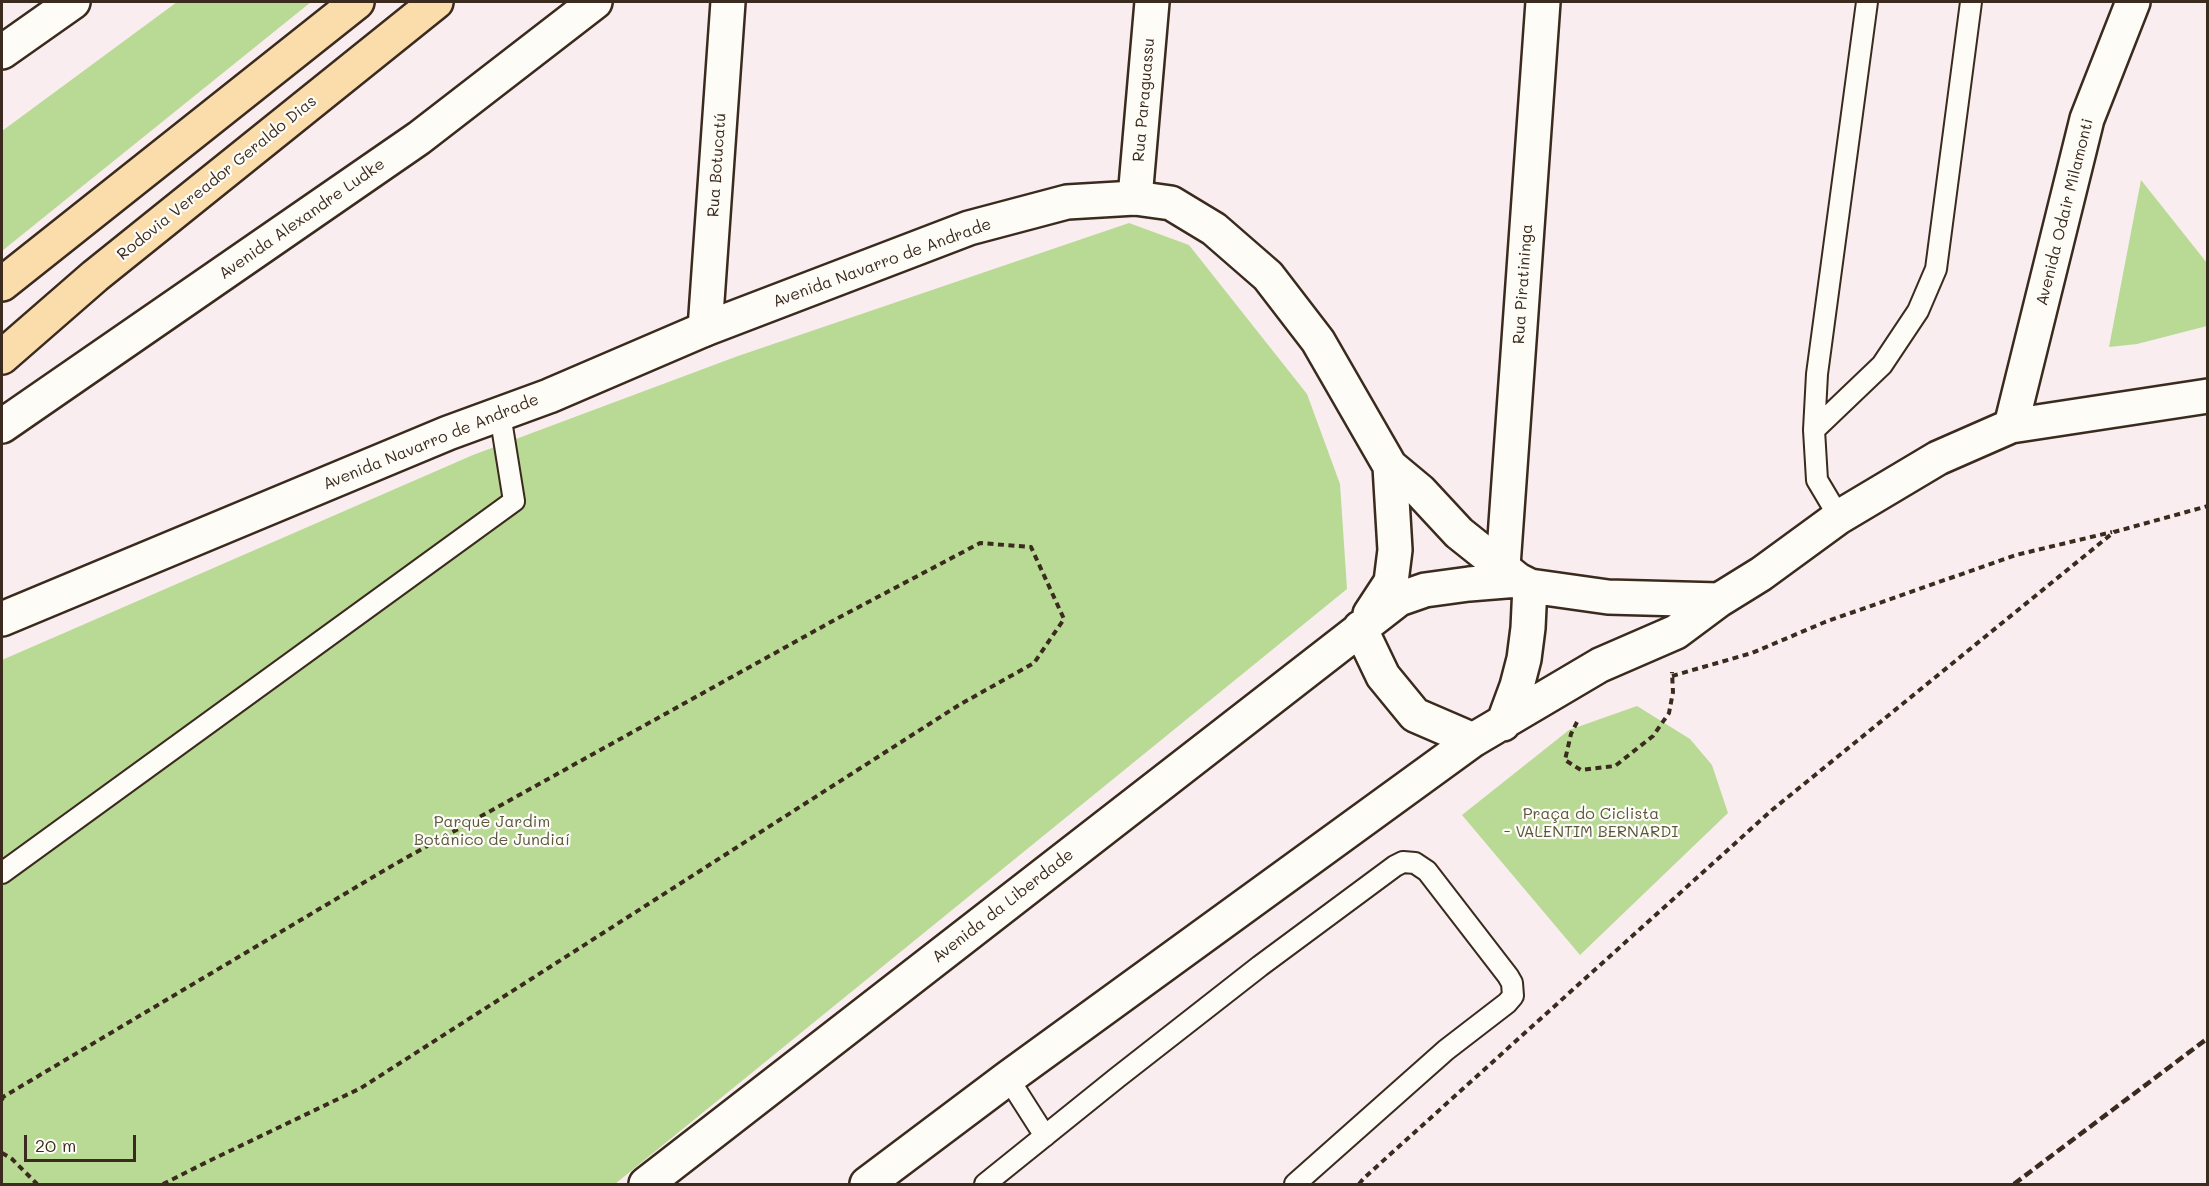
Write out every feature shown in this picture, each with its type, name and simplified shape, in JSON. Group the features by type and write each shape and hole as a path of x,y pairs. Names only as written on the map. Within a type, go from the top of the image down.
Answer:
{"main road":[{"path":"2,52 73,2"},
{"path":"2,284 357,2"},
{"name":"Rodovia Vereador Geraldo Dias","path":"2,357 95,276 436,2"},
{"name":"Avenida Alexandre Ludke","path":"2,426 419,138 595,2"},
{"name":"Rua Botucatú","path":"705,329 728,2"},
{"name":"Rua Paraguassu","path":"1135,198 1152,2"},
{"name":"Rua Piratininga","path":"1517,577 1543,2"},
{"name":"Avenida Odair Milamonti","path":"2011,426 2087,119 2133,2"},
{"name":"Avenida Navarro de Andrade","path":"2,619 448,433 549,396 705,329 969,228 1067,202 1135,198 1171,203 1214,229 1268,276 1318,341 1390,466 1419,491 1459,533 1517,577 1608,597 1719,600"},
{"path":"867,1185 1008,1078 1473,740 1600,665 1676,632 1839,517 1938,458 2011,426 2208,396"},
{"path":"1360,628 1390,582 1395,550 1390,466"},
{"path":"1360,628 1399,599 1425,590 1517,577 1528,628 1524,659 1503,724"},
{"path":"1360,628 1383,675 1415,715 1473,740"},
{"name":"Avenida da Liberdade","path":"646,1185 1360,628"}],"lane":[{"path":"1839,517 1817,480 1814,430 1817,374 1867,2"},
{"path":"1814,430 1882,364 1918,310 1936,269 1971,2"},
{"path":"2,873 514,501 500,414"},
{"path":"985,1185 1154,1048 1322,920 1403,862 1415,862 1427,871 1508,976 1512,983 1513,996 1446,1050 1295,1185"},
{"path":"1008,1078 1045,1136"}],"path":[{"path":"1662,676 1671,676 1752,653 1825,622 2016,555 2114,532 2208,506"},
{"path":"1359,1185 1772,810 2114,532"},
{"path":"2,1100 3,1097 395,864 838,618 980,543 1030,547 1064,619 1034,663 949,712 362,1088 163,1185"},
{"path":"1581,715 1571,734 1565,760 1581,770 1615,766 1653,736 1669,713 1673,692 1671,676"},
{"path":"2,1153 12,1159 37,1185"}],"green space":[{"path":"177,2 311,2 2,251 2,131"},
{"path":"2141,180 2207,263 2207,326 2137,344 2109,347"},
{"name":"Parque Jardim Botânico de Jundiaí","path":"1129,223 1189,245 1307,394 1340,484 1347,589 615,1184 2,1184 2,660 473,455 738,356"},
{"name":"Praça do Ciclista - VALENTIM BERNARDI","path":"1637,706 1690,739 1712,765 1728,813 1580,955 1462,815 1569,730"}],"railway":[{"path":"2014,1184 2208,1038"}]}
